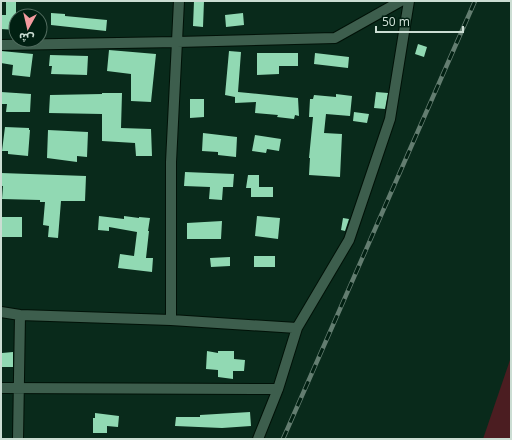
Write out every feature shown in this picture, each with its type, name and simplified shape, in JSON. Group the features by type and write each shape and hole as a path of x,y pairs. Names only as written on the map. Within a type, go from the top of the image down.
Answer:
{"street":[{"path":"171,320 171,162 179,1"},
{"path":"1,44 335,38 401,1"},
{"path":"258,439 278,389 297,328 349,240 354,226 390,119 409,1"},
{"path":"1,312 20,315 171,320 297,328"},
{"path":"18,439 20,315"},
{"path":"1,388 278,389"}],"shaded area":[{"path":"511,357 511,439 483,439"}],"building":[{"path":"6,1 16,1 16,8 8,8 8,29 1,29 1,15 6,15"},
{"path":"194,1 204,1 203,27 193,26"},
{"path":"51,13 65,14 65,16 107,20 106,31 51,25"},
{"path":"243,13 244,25 226,27 225,15"},
{"path":"418,44 427,47 424,57 415,54"},
{"path":"109,50 156,54 151,102 131,101 131,74 107,71"},
{"path":"1,51 33,54 30,77 12,75 13,65 1,63"},
{"path":"229,51 241,52 238,92 298,98 299,116 295,115 294,119 277,117 278,115 255,113 256,102 235,103 235,97 225,95"},
{"path":"257,53 298,53 298,66 279,66 279,74 257,75"},
{"path":"315,53 349,57 348,68 314,64"},
{"path":"50,55 88,56 87,75 51,74 52,66 49,66"},
{"path":"1,92 31,94 30,112 6,112 7,104 1,104"},
{"path":"376,92 388,93 385,109 374,108"},
{"path":"122,93 121,128 151,129 152,156 136,156 135,143 102,141 102,114 49,113 50,95"},
{"path":"336,94 352,96 350,116 326,114 324,133 342,134 340,177 309,175 313,117 309,117 310,99 313,99 314,95 336,97"},
{"path":"190,99 204,99 204,117 190,118"},
{"path":"354,112 369,114 367,123 353,121"},
{"path":"5,127 29,128 28,156 8,154 8,151 2,151"},
{"path":"48,130 88,132 87,157 77,156 77,162 47,158"},
{"path":"203,133 237,137 236,157 218,155 218,152 202,151"},
{"path":"255,135 281,139 279,151 267,149 266,153 252,151"},
{"path":"185,172 234,174 233,187 223,187 222,200 209,199 210,187 184,186"},
{"path":"1,173 86,176 85,201 61,201 58,238 48,237 49,226 43,225 45,202 40,202 40,200 2,199 3,186 1,186"},
{"path":"248,175 259,175 259,187 273,187 273,197 251,197 251,188 246,188"},
{"path":"99,216 124,219 124,216 150,218 146,258 153,258 152,272 118,268 120,254 134,256 137,232 109,227 109,231 98,230"},
{"path":"257,216 280,218 278,239 255,236"},
{"path":"1,217 22,217 22,237 1,237"},
{"path":"343,218 349,219 345,231 341,230"},
{"path":"222,221 221,239 187,239 187,223"},
{"path":"254,256 275,256 275,267 254,267"},
{"path":"230,257 230,266 211,267 210,258"},
{"path":"207,351 218,353 218,351 234,351 234,359 245,360 244,371 233,371 233,379 218,377 218,370 206,369"},
{"path":"13,352 13,367 1,367 2,353"},
{"path":"250,412 251,426 222,428 175,426 176,417 200,417 200,415"},
{"path":"95,413 119,416 118,427 107,426 107,433 93,433 93,418 95,418"}],"railway":[{"path":"283,439 475,1"}]}
